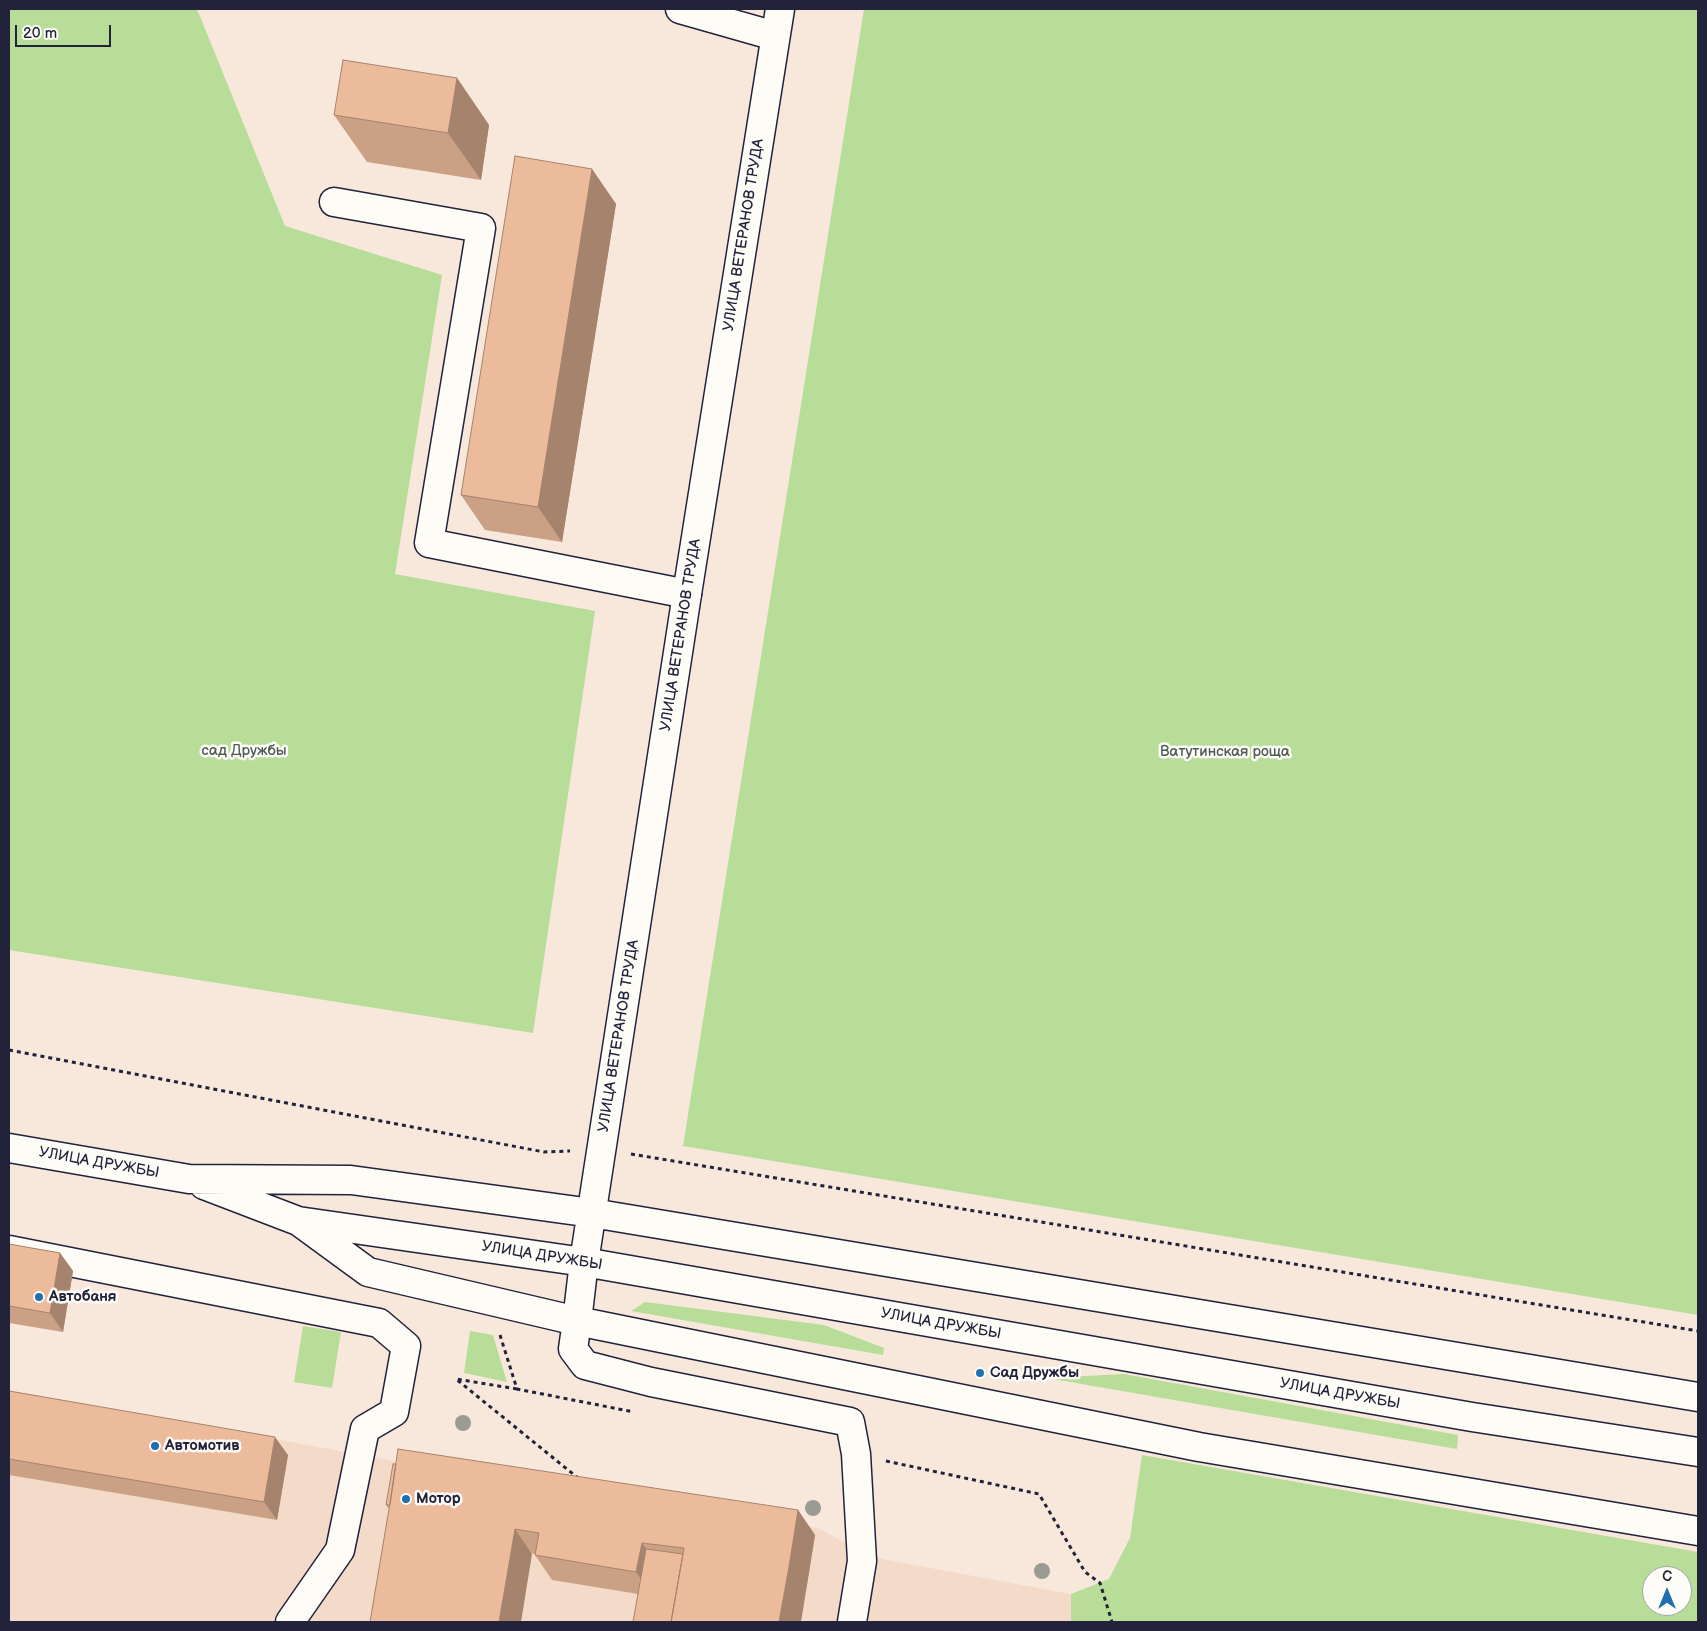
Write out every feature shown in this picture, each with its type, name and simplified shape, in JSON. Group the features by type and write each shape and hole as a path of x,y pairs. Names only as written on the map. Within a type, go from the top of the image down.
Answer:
{"main road":[{"path":"680,9 776,36"},
{"name":"УЛИЦА ВЕТЕРАНОВ ТРУДА","path":"780,9 687,594 584,1262 573,1349 585,1365 651,1382 850,1422 856,1454 862,1561 852,1622"},
{"path":"334,202 481,228 429,544 687,594"},
{"name":"УЛИЦА ДРУЖБЫ","path":"9,1148 189,1179 351,1180 592,1213 1698,1397"},
{"name":"УЛИЦА ДРУЖБЫ","path":"189,1179 298,1221 584,1262 1462,1415 1698,1452"},
{"path":"298,1221 368,1272 577,1321 1199,1447 1698,1531"},
{"path":"9,1250 379,1323 406,1346 394,1412 365,1429 340,1550 290,1622"}],"path":[{"path":"9,1050 544,1152 602,1149 1698,1331"},
{"path":"517,1389 456,1379 578,1478"}],"shaded area":[{"path":"9,1390 427,1467 818,1528 871,1557 1071,1594 1071,1622 9,1622"}],"green space":[{"name":"сад Дружбы","path":"9,9 197,9 285,226 442,275 395,574 595,611 533,1033 9,950"},
{"name":"Ватутинская роща","path":"864,9 1698,9 1698,1315 683,1146"},
{"path":"645,1302 824,1325 884,1348 883,1355 631,1311"},
{"path":"303,1326 341,1332 332,1388 294,1382"},
{"path":"470,1331 493,1335 507,1382 464,1373"},
{"path":"1124,1374 1458,1435 1457,1449 1047,1378"},
{"path":"1142,1455 1698,1552 1698,1622 1071,1622 1071,1594 1109,1579 1130,1538"}],"building":[{"path":"343,60 457,78 448,133 334,115"},
{"path":"515,156 592,169 538,507 461,495"},
{"path":"9,1244 60,1253 50,1313 9,1306"},
{"path":"9,1391 275,1437 264,1502 9,1459"},
{"path":"398,1449 798,1510 779,1622 671,1622 684,1548 642,1543 636,1572 535,1555 539,1533 515,1529 499,1622 370,1622"},
{"path":"393,1464 396,1464 390,1505 386,1505"},
{"path":"646,1549 683,1554 671,1622 633,1622"}],"place":[{"name":"Автобаня","path":"39,1297"},
{"name":"Сад Дружбы","path":"980,1373"},
{"name":"Автомотив","path":"155,1446"},
{"name":"Мотор","path":"406,1499"}]}
